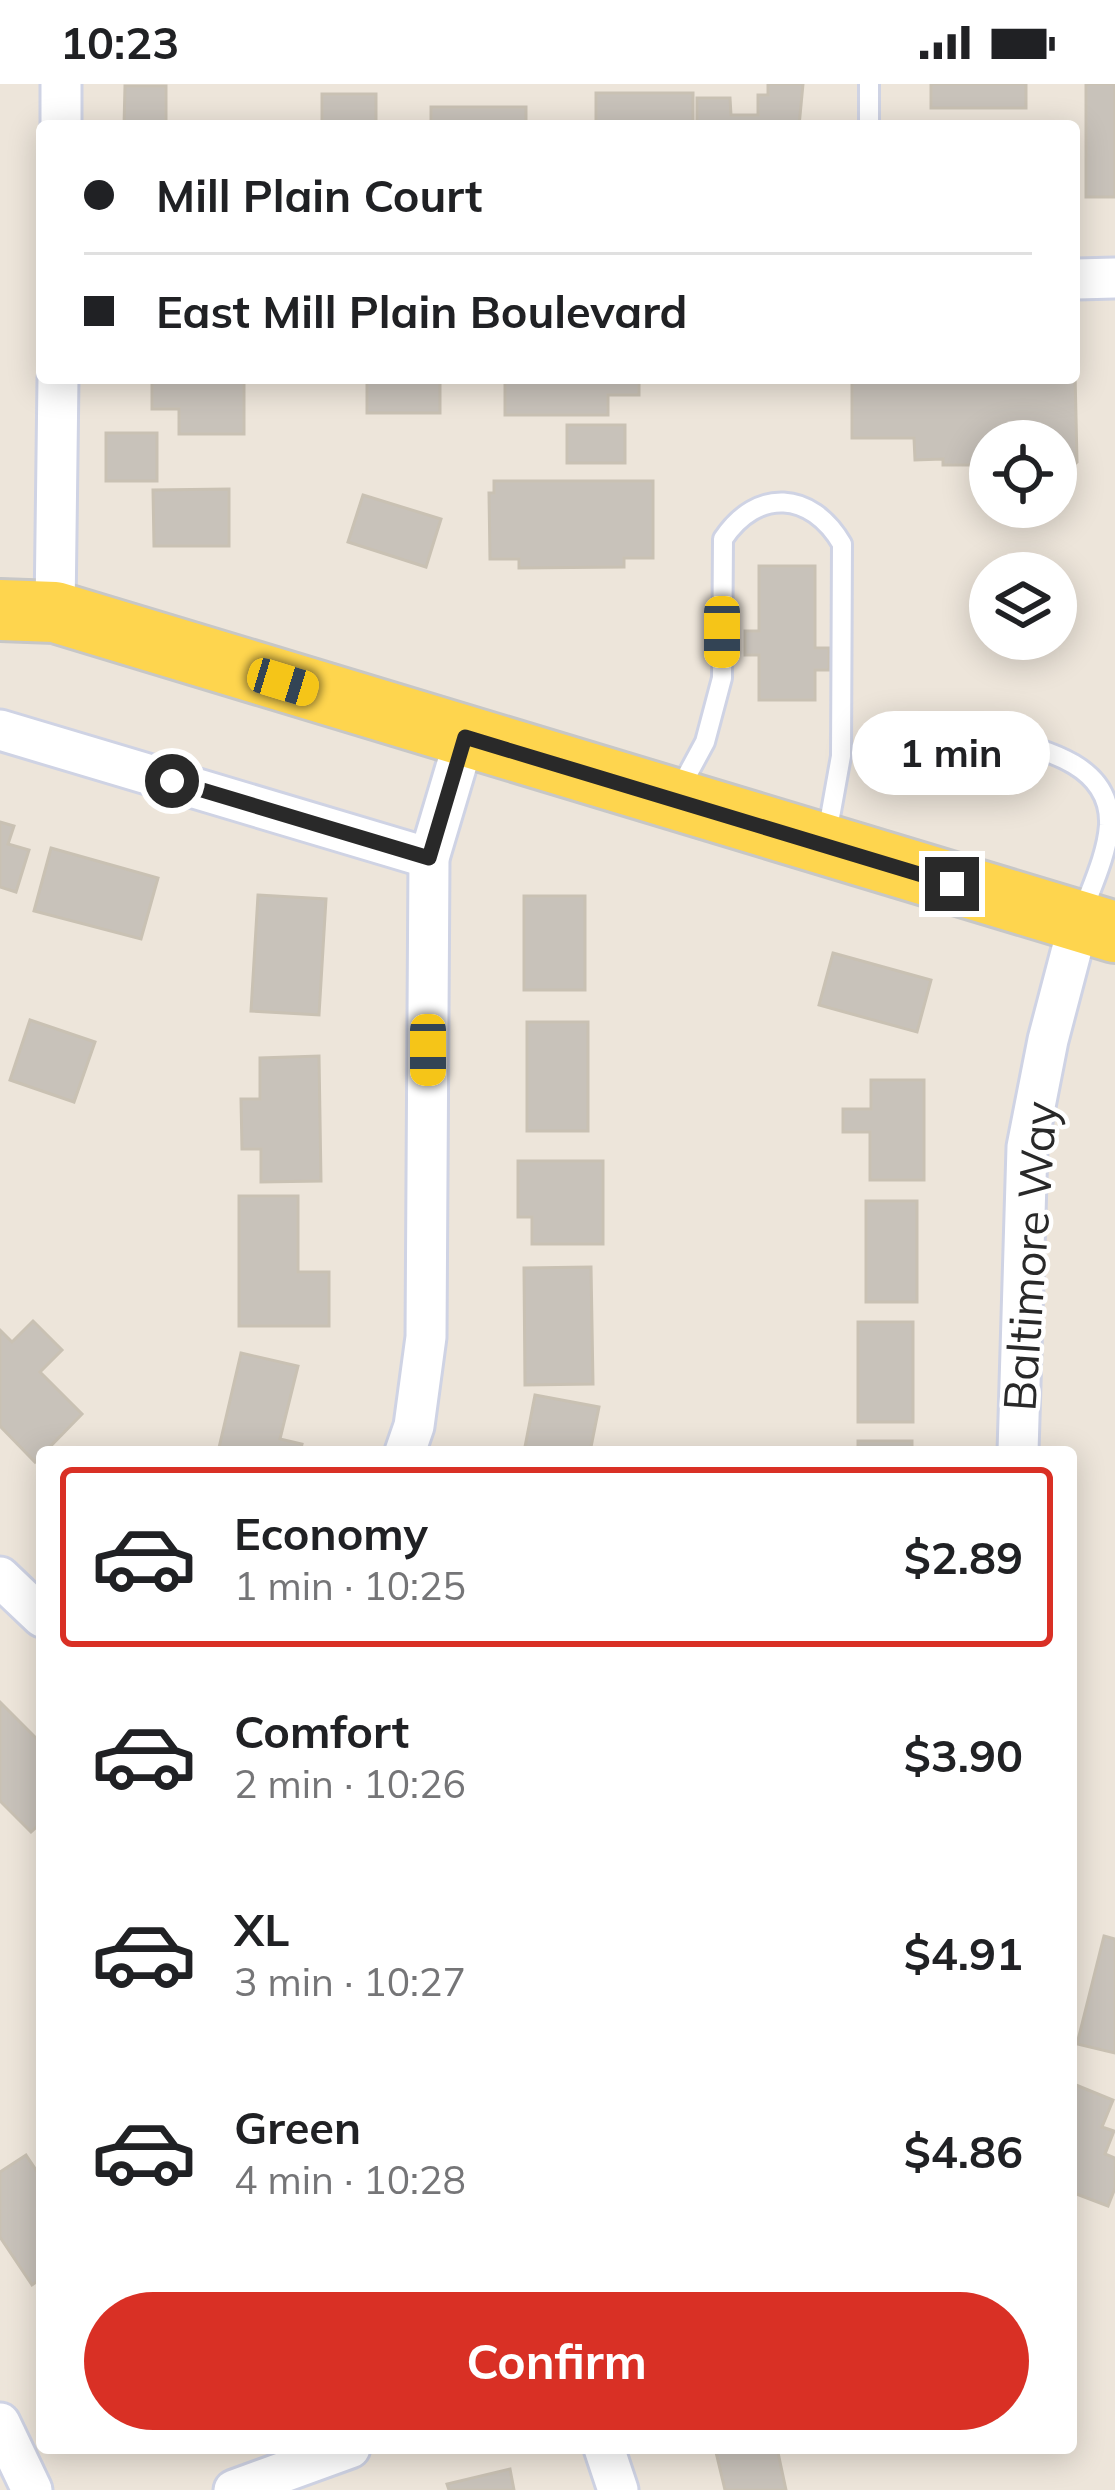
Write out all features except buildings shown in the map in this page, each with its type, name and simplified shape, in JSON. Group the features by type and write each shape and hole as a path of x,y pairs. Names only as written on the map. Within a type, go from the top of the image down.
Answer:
{"main road":[{"path":"0,575 28,611 1097,927"}],"street":[{"path":"61,84 61,120"},
{"path":"28,611 57,384"},
{"path":"0,730 429,858"},
{"path":"407,1446 425,1337 429,858 465,737"},
{"name":"Baltimore Way","path":"1018,1446 1027,1147 1048,1040 1097,927"},
{"path":"0,1577 36,1611"},
{"path":"0,2423 32,2490"},
{"path":"233,2490 333,2454"},
{"path":"606,2454 618,2490"}],"lane":[{"path":"869,84 869,120"},
{"path":"674,800 705,742 722,678 722,539 752,509 772,502 794,503 814,511 842,544 841,756 825,845"},
{"path":"972,731 1070,760 1098,786 1107,803 1109,823 1097,927"}],"route":[{"path":"172,781 429,858 465,737 952,884"}]}
